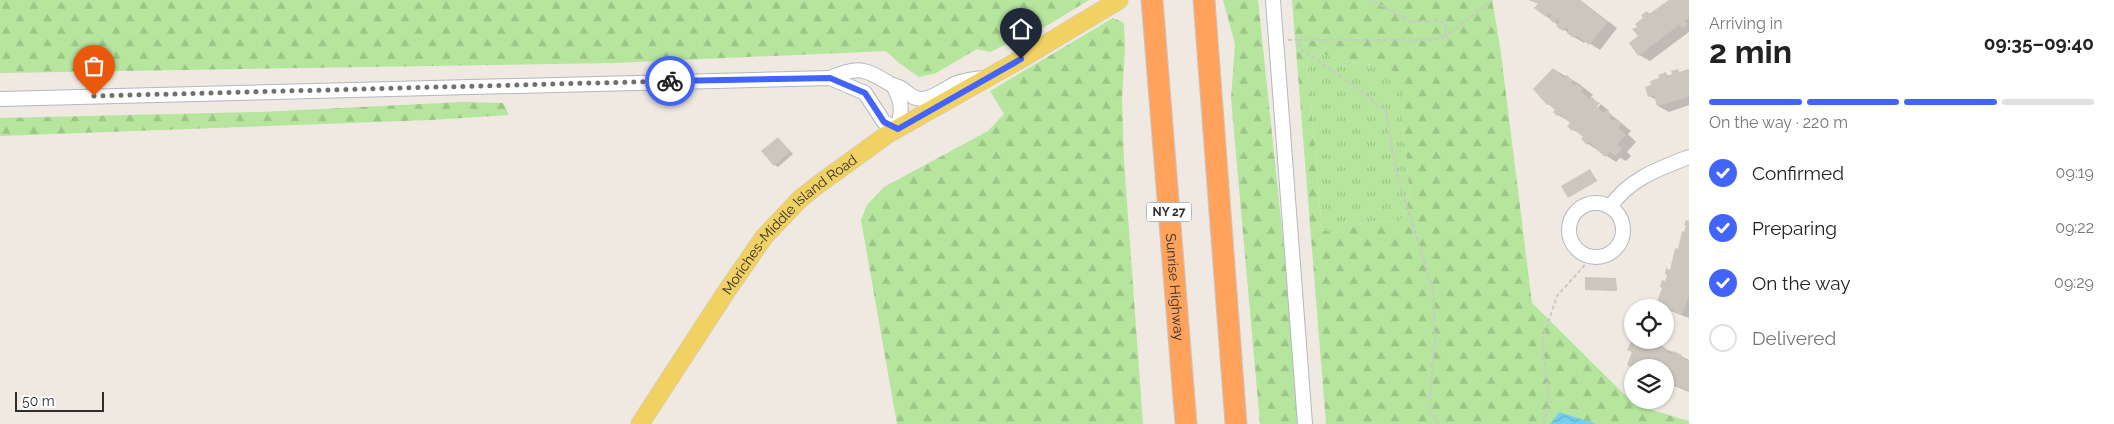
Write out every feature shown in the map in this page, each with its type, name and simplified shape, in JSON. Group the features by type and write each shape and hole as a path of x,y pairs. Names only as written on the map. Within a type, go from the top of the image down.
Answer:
{"highway":[{"name":"Sunrise Highway","path":"1152,0 1186,424"},
{"path":"1204,0 1236,424"}],"main road":[{"name":"Moriches-Middle Island Road","path":"640,424 720,300 764,237 800,199 898,129 1120,0"}],"street":[{"path":"1273,0 1305,424"},
{"path":"0,99 830,78 848,70 878,75 893,86 901,88 911,96 921,99 933,96 960,82 990,76"},
{"path":"830,78 865,93 884,122 898,129 901,102 893,86"},
{"path":"1610,207 1622,191 1652,172 1689,157"},
{"path":"1595,203 1610,207 1617,213 1622,224 1623,236 1618,247 1608,255 1597,258 1592,257 1585,256 1575,248 1569,237 1569,225 1574,214 1583,206 1595,203"}],"path":[{"path":"1371,0 1412,22 1440,20 1446,25 1445,37"},
{"path":"1276,40 1430,40 1445,37 1492,0"},
{"path":"1297,40 1300,48 1386,111 1396,171 1433,289 1435,338 1429,409 1439,424"},
{"path":"1544,424 1549,397 1542,341 1557,296 1592,257"}],"green space":[{"path":"0,0 1089,0 1048,25 990,52 977,49 936,73 919,77 886,51 613,63 0,73"},
{"path":"1223,0 1258,0 1292,325 1299,424 1260,424 1231,98 1235,44"},
{"path":"1292,0 1492,0 1500,46 1532,303 1624,394 1624,409 1648,409 1689,421 1689,424 1596,424 1559,412 1550,424 1326,424","holes":["1317,52 1344,61 1380,66 1402,75 1402,114 1410,196 1400,222 1368,221 1336,233 1322,230 1307,58"]},
{"path":"1113,18 1124,23 1125,47 1122,99 1124,161 1143,424 897,424 861,220 867,205 884,187 988,131 1004,114 990,91"},
{"path":"1317,52 1344,61 1380,66 1402,75 1402,114 1410,196 1400,222 1368,221 1336,233 1322,230 1307,58"},
{"path":"462,102 503,103 509,115 431,120 0,136 0,118 260,112"}],"water":[{"path":"1559,412 1591,422 1596,424 1550,424"}],"building":[{"path":"1532,0 1579,0 1608,22 1589,45 1576,35 1573,38 1567,33 1569,30 1566,27 1563,31 1556,26 1560,21 1557,19 1554,23 1549,19 1552,15 1549,13 1546,17 1534,8 1538,4"},
{"path":"1669,0 1689,0 1689,18 1685,21 1688,24 1683,29 1679,25 1638,56 1629,43 1638,36 1632,29 1637,27 1635,24 1643,18 1641,15 1647,11 1649,14"},
{"path":"1553,68 1564,78 1567,75 1573,81 1571,83 1574,86 1577,83 1583,89 1581,91 1590,100 1592,97 1599,104 1597,107 1603,113 1606,110 1612,115 1609,118 1613,121 1616,119 1621,124 1618,128 1626,135 1617,145 1622,149 1615,156 1610,152 1605,157 1589,142 1587,145 1581,139 1583,137 1567,126 1570,123 1560,114 1557,116 1553,112 1555,110 1549,104 1547,105 1533,89"},
{"path":"1678,69 1679,72 1689,69 1689,97 1657,106 1654,95 1648,97 1645,87 1651,85 1650,81 1659,78 1658,75 1666,72 1667,76 1672,74 1671,71"},
{"path":"778,137 790,152 774,166 761,151"},
{"path":"1590,169 1597,181 1568,198 1561,186"},
{"path":"1686,220 1689,221 1689,296 1682,315 1674,312 1674,299 1658,299 1662,288 1660,287 1662,280 1665,281 1667,275 1665,274 1666,268 1670,270 1675,248 1678,249 1682,231 1684,232 1686,226 1684,225"},
{"path":"1585,277 1616,278 1616,291 1585,290"},
{"path":"1666,349 1665,351 1672,354 1673,351 1682,355 1681,357 1689,361 1689,391 1674,385 1674,359 1629,359 1632,352 1627,350"}],"way so far":[{"path":"94,96 670,81"}],"route":[{"path":"670,81 830,78 865,93 884,122 898,129 1021,59"}]}
